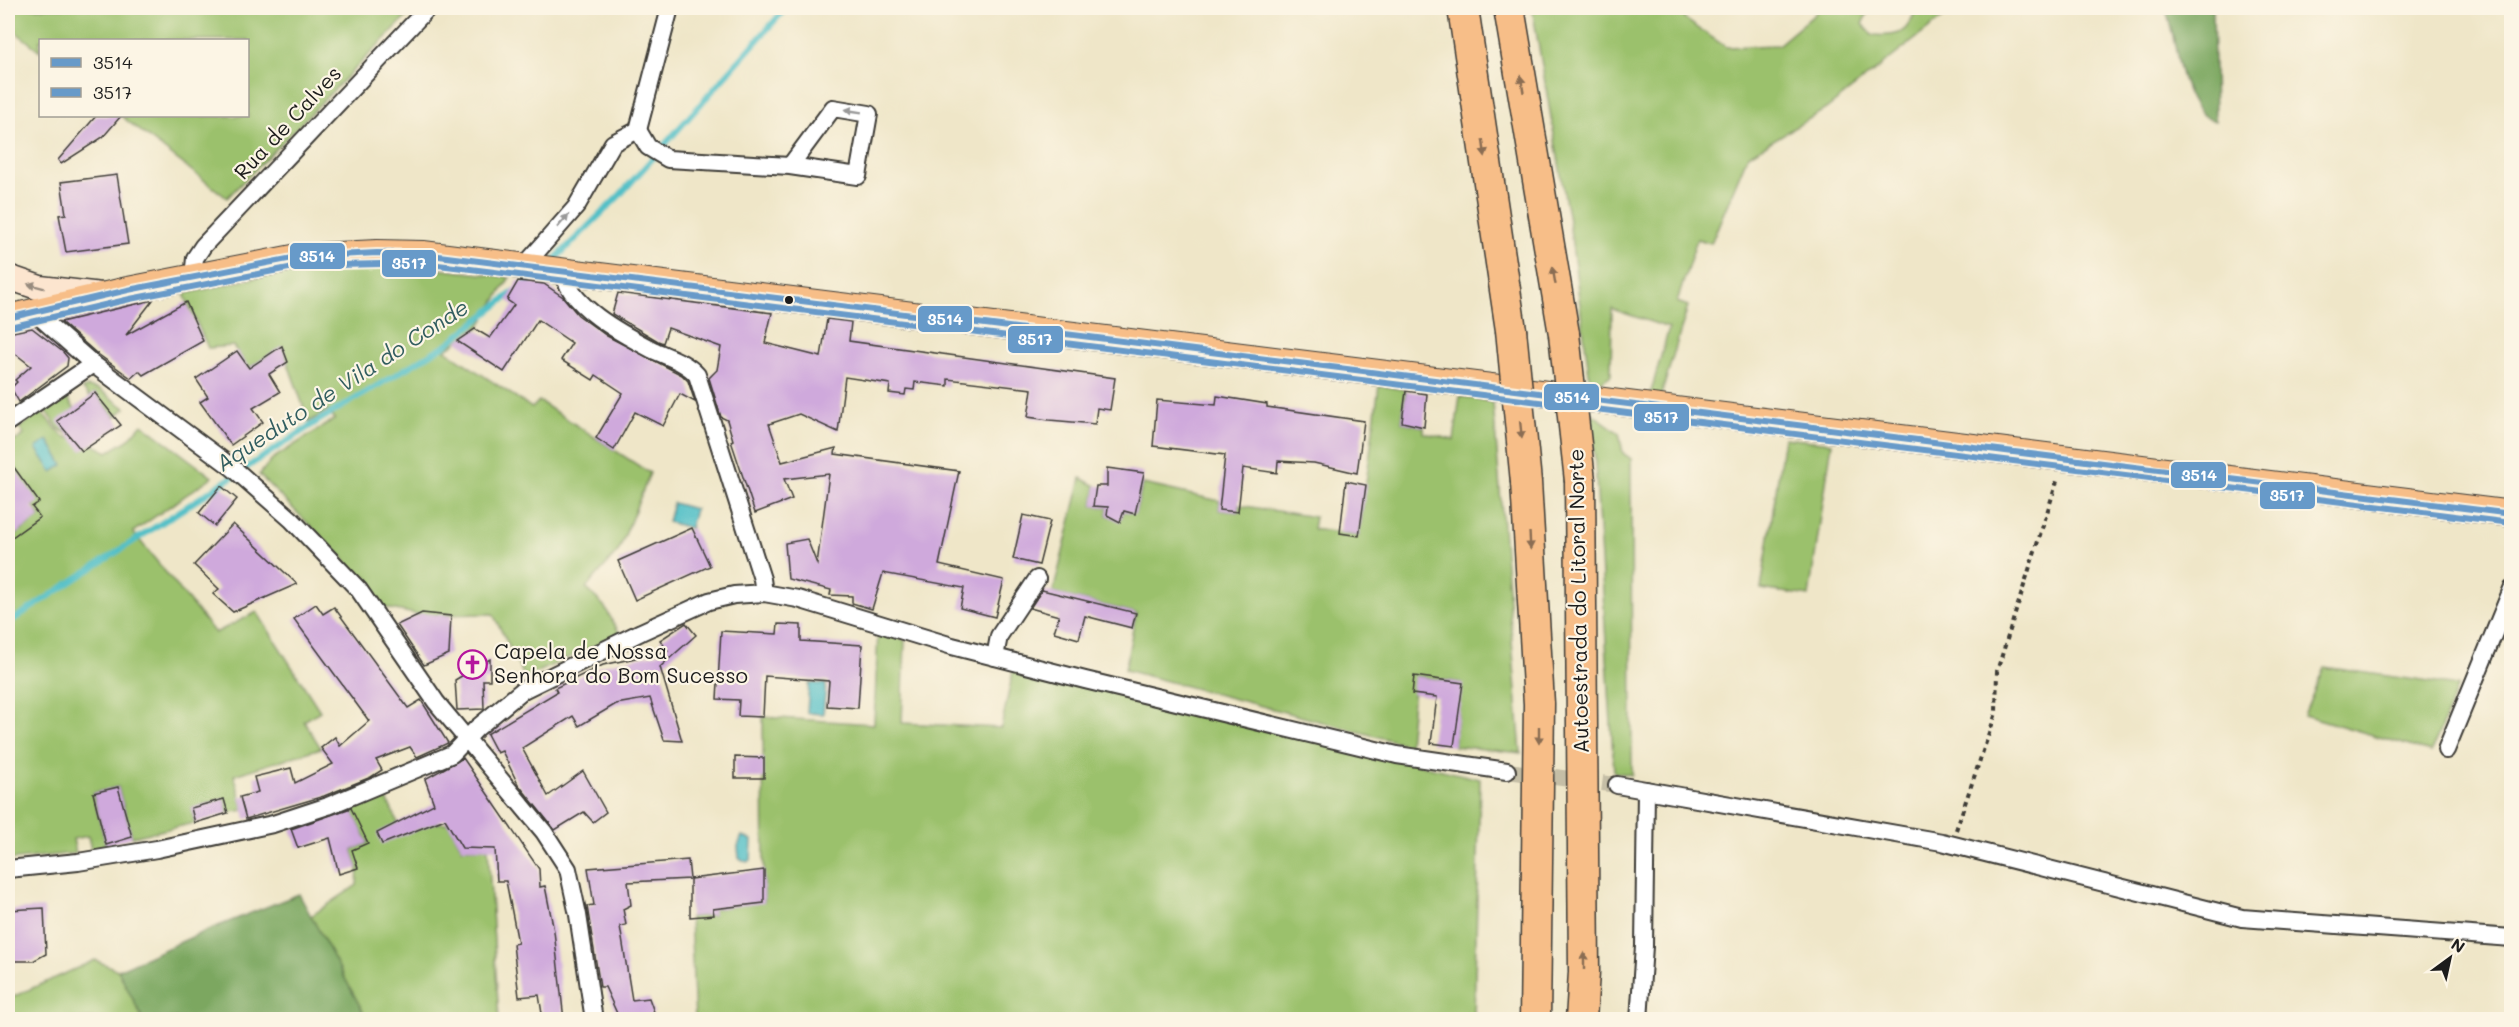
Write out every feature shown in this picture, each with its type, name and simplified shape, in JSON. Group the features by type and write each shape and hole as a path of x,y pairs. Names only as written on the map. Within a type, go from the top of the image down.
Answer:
{"highway":[{"name":"Autoestrada do Litoral Norte","path":"1463,8 1511,330 1526,482 1539,704 1535,1020"},
{"name":"Autoestrada do Litoral Norte","path":"1509,8 1564,334 1580,482 1584,972 1581,1020"}],"main road":[{"path":"8,318 106,295 298,257 377,252 423,254 2511,514"}],"street":[{"name":"Rua de Calves","path":"192,277 195,258 203,246 428,8"},
{"path":"670,8 638,130 648,147 668,159 790,166 858,176 869,114 833,108 790,166"},
{"path":"525,266 576,207 613,143 638,130"},
{"path":"564,270 568,289 591,311 633,339 688,367 697,375 760,570 764,593"},
{"path":"8,277 40,288 106,295"},
{"path":"8,289 93,363 233,468 317,544 359,590 436,702 544,832 568,869 578,915 594,1020"},
{"path":"8,422 93,363"},
{"path":"995,657 999,636 1037,579"},
{"path":"2446,750 2511,589"},
{"path":"8,869 78,862 157,849 273,824 328,806 452,754 466,738 523,690 641,632 709,601 734,595 764,593 798,599 995,657 1397,755 1508,771"},
{"path":"1617,785 1951,845 2242,918 2511,938"},
{"path":"1639,1020 1644,946 1646,790"}],"path":[{"path":"1951,845 1996,714 1998,671 2058,478 2061,457"}],"green space":[{"path":"8,8 415,8 227,198 122,117 249,117 249,39 39,39 39,50 8,26"},
{"path":"1532,8 1680,8 1685,19 1726,47 1778,45 1816,13 1818,8 1874,8 1869,10 1862,24 1872,35 1889,35 1906,28 1916,8 1955,8 1826,109 1748,155 1711,243 1697,239 1677,302 1688,306 1661,396 1650,395 1669,328 1612,309 1611,375 1591,389 1569,221"},
{"path":"2165,8 2213,8 2215,121 2203,115 2193,104 2186,90"},
{"path":"334,267 417,267 510,277 479,327 445,350 532,408 539,401 650,473 619,550 586,588 604,606 620,634 525,678 493,614 419,615 382,607 342,557 259,475 272,459 335,419 328,410 309,422 282,347 249,368 233,346 208,348 184,294 281,272"},
{"path":"1379,385 1406,390 1402,422 1424,427 1424,433 1454,440 1460,396 1493,402 1521,753 1454,746 1462,683 1415,676 1409,745 1125,670 1136,613 1053,593 1081,478 1096,486 1093,506 1108,507 1107,515 1120,521 1124,511 1135,513 1143,484 1220,501 1219,510 1238,512 1239,505 1315,517 1313,529 1359,536"},
{"path":"82,388 100,390 125,408 115,417 95,393 90,397"},
{"path":"64,394 74,408 68,434 59,429 44,409"},
{"path":"41,412 63,436 92,444 108,452 128,440 142,424 212,477 133,532 215,633 257,612 320,711 304,721 321,748 234,775 244,810 228,813 224,799 191,808 195,823 132,837 118,787 93,793 106,845 91,850 88,836 73,839 76,853 8,860 8,540 40,517 13,468 8,472 8,435 10,433 15,441 24,435 19,428"},
{"path":"1592,413 1619,433 1623,453 1631,459 1632,775 1614,772"},
{"path":"1784,438 1832,443 1809,596 1761,589"},
{"path":"878,632 905,640 902,723 1001,728 1014,667 1480,779 1474,1019 695,1019 690,917 713,915 713,909 764,902 763,717 874,724"},
{"path":"2324,667 2458,686 2431,752 2304,715"},
{"path":"385,795 398,823 448,823 462,848 488,848 499,1019 367,1019 311,916 357,885 358,868 352,850 368,843 353,813 356,808"},
{"path":"299,894 367,1019 143,1019 118,970 203,932"},
{"path":"95,960 118,970 143,1019 8,1019 8,999"}],"water":[{"path":"48,440 63,465 52,472 36,448"},
{"path":"673,503 695,509 690,528 668,522"},
{"path":"809,683 826,684 823,714 807,713"},
{"path":"742,836 752,840 751,860 747,862 739,858 738,846"}],"building":[{"path":"95,117 120,117 103,137 61,164 58,160"},
{"path":"117,175 128,244 66,252 59,215 66,214 61,182"},
{"path":"518,281 544,284 563,297 578,315 607,336 682,375 688,381 695,402 680,394 663,426 635,412 614,450 596,438 623,393 596,375 593,380 561,360 572,343 538,320 504,372 457,341 475,329 490,338 514,305 507,300"},
{"path":"618,293 772,313 765,343 821,357 827,319 851,322 849,341 1115,378 1110,410 1097,408 1095,424 1049,420 1028,417 1032,389 948,379 948,386 915,382 914,390 906,389 905,395 889,393 890,384 845,377 838,432 799,414 769,424 782,462 836,448 835,454 959,471 939,565 1004,580 995,617 960,608 964,588 883,573 872,609 852,603 852,596 830,595 831,590 788,579 785,543 807,539 817,564 829,474 784,479 792,499 755,513 731,441 733,440 727,420 721,417 709,378 717,370 721,347 668,328 663,343 658,341 612,314"},
{"path":"153,300 126,335 186,302 203,341 143,375 139,371 131,378 95,352 61,322"},
{"path":"32,328 63,352 68,358 67,366 19,402 11,388 17,382 15,380 31,366 8,348 8,333"},
{"path":"282,346 288,362 269,374 280,392 253,408 263,422 231,445 200,402 208,397 196,379 237,351 249,368"},
{"path":"1406,391 1427,394 1424,427 1402,422"},
{"path":"95,393 121,425 82,451 57,421"},
{"path":"1217,396 1267,404 1267,407 1364,421 1357,473 1314,463 1278,461 1277,473 1243,468 1238,512 1219,510 1225,455 1153,446 1157,400 1216,405"},
{"path":"8,459 39,502 32,507 40,517 8,540"},
{"path":"1107,468 1144,473 1135,514 1124,511 1120,522 1107,515 1108,507 1093,506 1096,486 1107,486"},
{"path":"1346,481 1366,485 1359,536 1340,533"},
{"path":"221,486 237,499 215,526 199,513"},
{"path":"1023,515 1050,521 1039,565 1013,559"},
{"path":"233,524 297,584 233,612 213,594 219,589 194,565"},
{"path":"692,528 710,566 635,600 618,561"},
{"path":"1042,590 1136,613 1132,628 1085,616 1079,639 1054,632 1059,616 1030,608"},
{"path":"316,604 323,614 334,607 408,708 421,700 448,743 417,757 410,747 376,760 382,770 371,777 324,796 246,819 240,797 258,792 254,777 291,768 295,783 333,764 321,748 335,737 340,746 369,721 294,619"},
{"path":"422,613 451,616 449,654 424,665 397,625"},
{"path":"686,623 696,635 660,667 682,741 664,740 650,698 616,704 579,726 573,716 522,748 548,796 583,771 606,812 593,822 584,812 555,830 518,784 502,751 497,753 487,734 557,692 555,688 603,665 668,651 660,640"},
{"path":"778,624 801,625 801,641 862,645 858,708 827,706 829,681 765,676 763,717 738,716 739,700 717,699 721,631 777,634"},
{"name":"Capela de Nossa Senhora do Bom Sucesso","path":"490,659 490,680 483,680 484,709 457,710 455,680"},
{"path":"1414,676 1463,683 1454,746 1431,743 1437,697 1412,694"},
{"path":"735,757 764,758 764,778 735,778"},
{"path":"463,758 539,869 540,887 545,886 554,931 564,1020 543,1020 539,995 519,997 513,944 518,943 506,881 497,881 495,849 462,848 445,819 382,844 377,833 434,804 425,779"},
{"path":"118,787 132,837 106,845 93,793"},
{"path":"224,799 228,813 195,823 191,808"},
{"path":"351,808 368,843 352,850 358,868 339,874 330,838 298,848 291,829"},
{"path":"688,860 690,879 628,882 631,905 623,909 626,925 620,926 632,1000 649,998 654,1012 642,1020 620,1020 605,987 600,987 587,906 594,905 588,868"},
{"path":"764,870 764,903 713,909 714,915 690,917 690,879"},
{"path":"44,908 46,954 33,961 8,961 8,910"}],"waterway":[{"name":"Aqueduto de Vila do Conde","path":"551,263 619,196 786,8"},
{"name":"Aqueduto de Vila do Conde","path":"8,623 318,421 447,344 533,277"}],"tunnel":[{"path":"1507,771 1617,785"}],"transit line":[{"name":"3514","path":"8,318 128,290 298,257 377,253 423,254 2512,514"},
{"name":"3517","path":"10,327 130,299 299,266 422,263 2511,523"}],"place":[{"name":"Capela de Nossa Senhora do Bom Sucesso","path":"473,664"}]}
